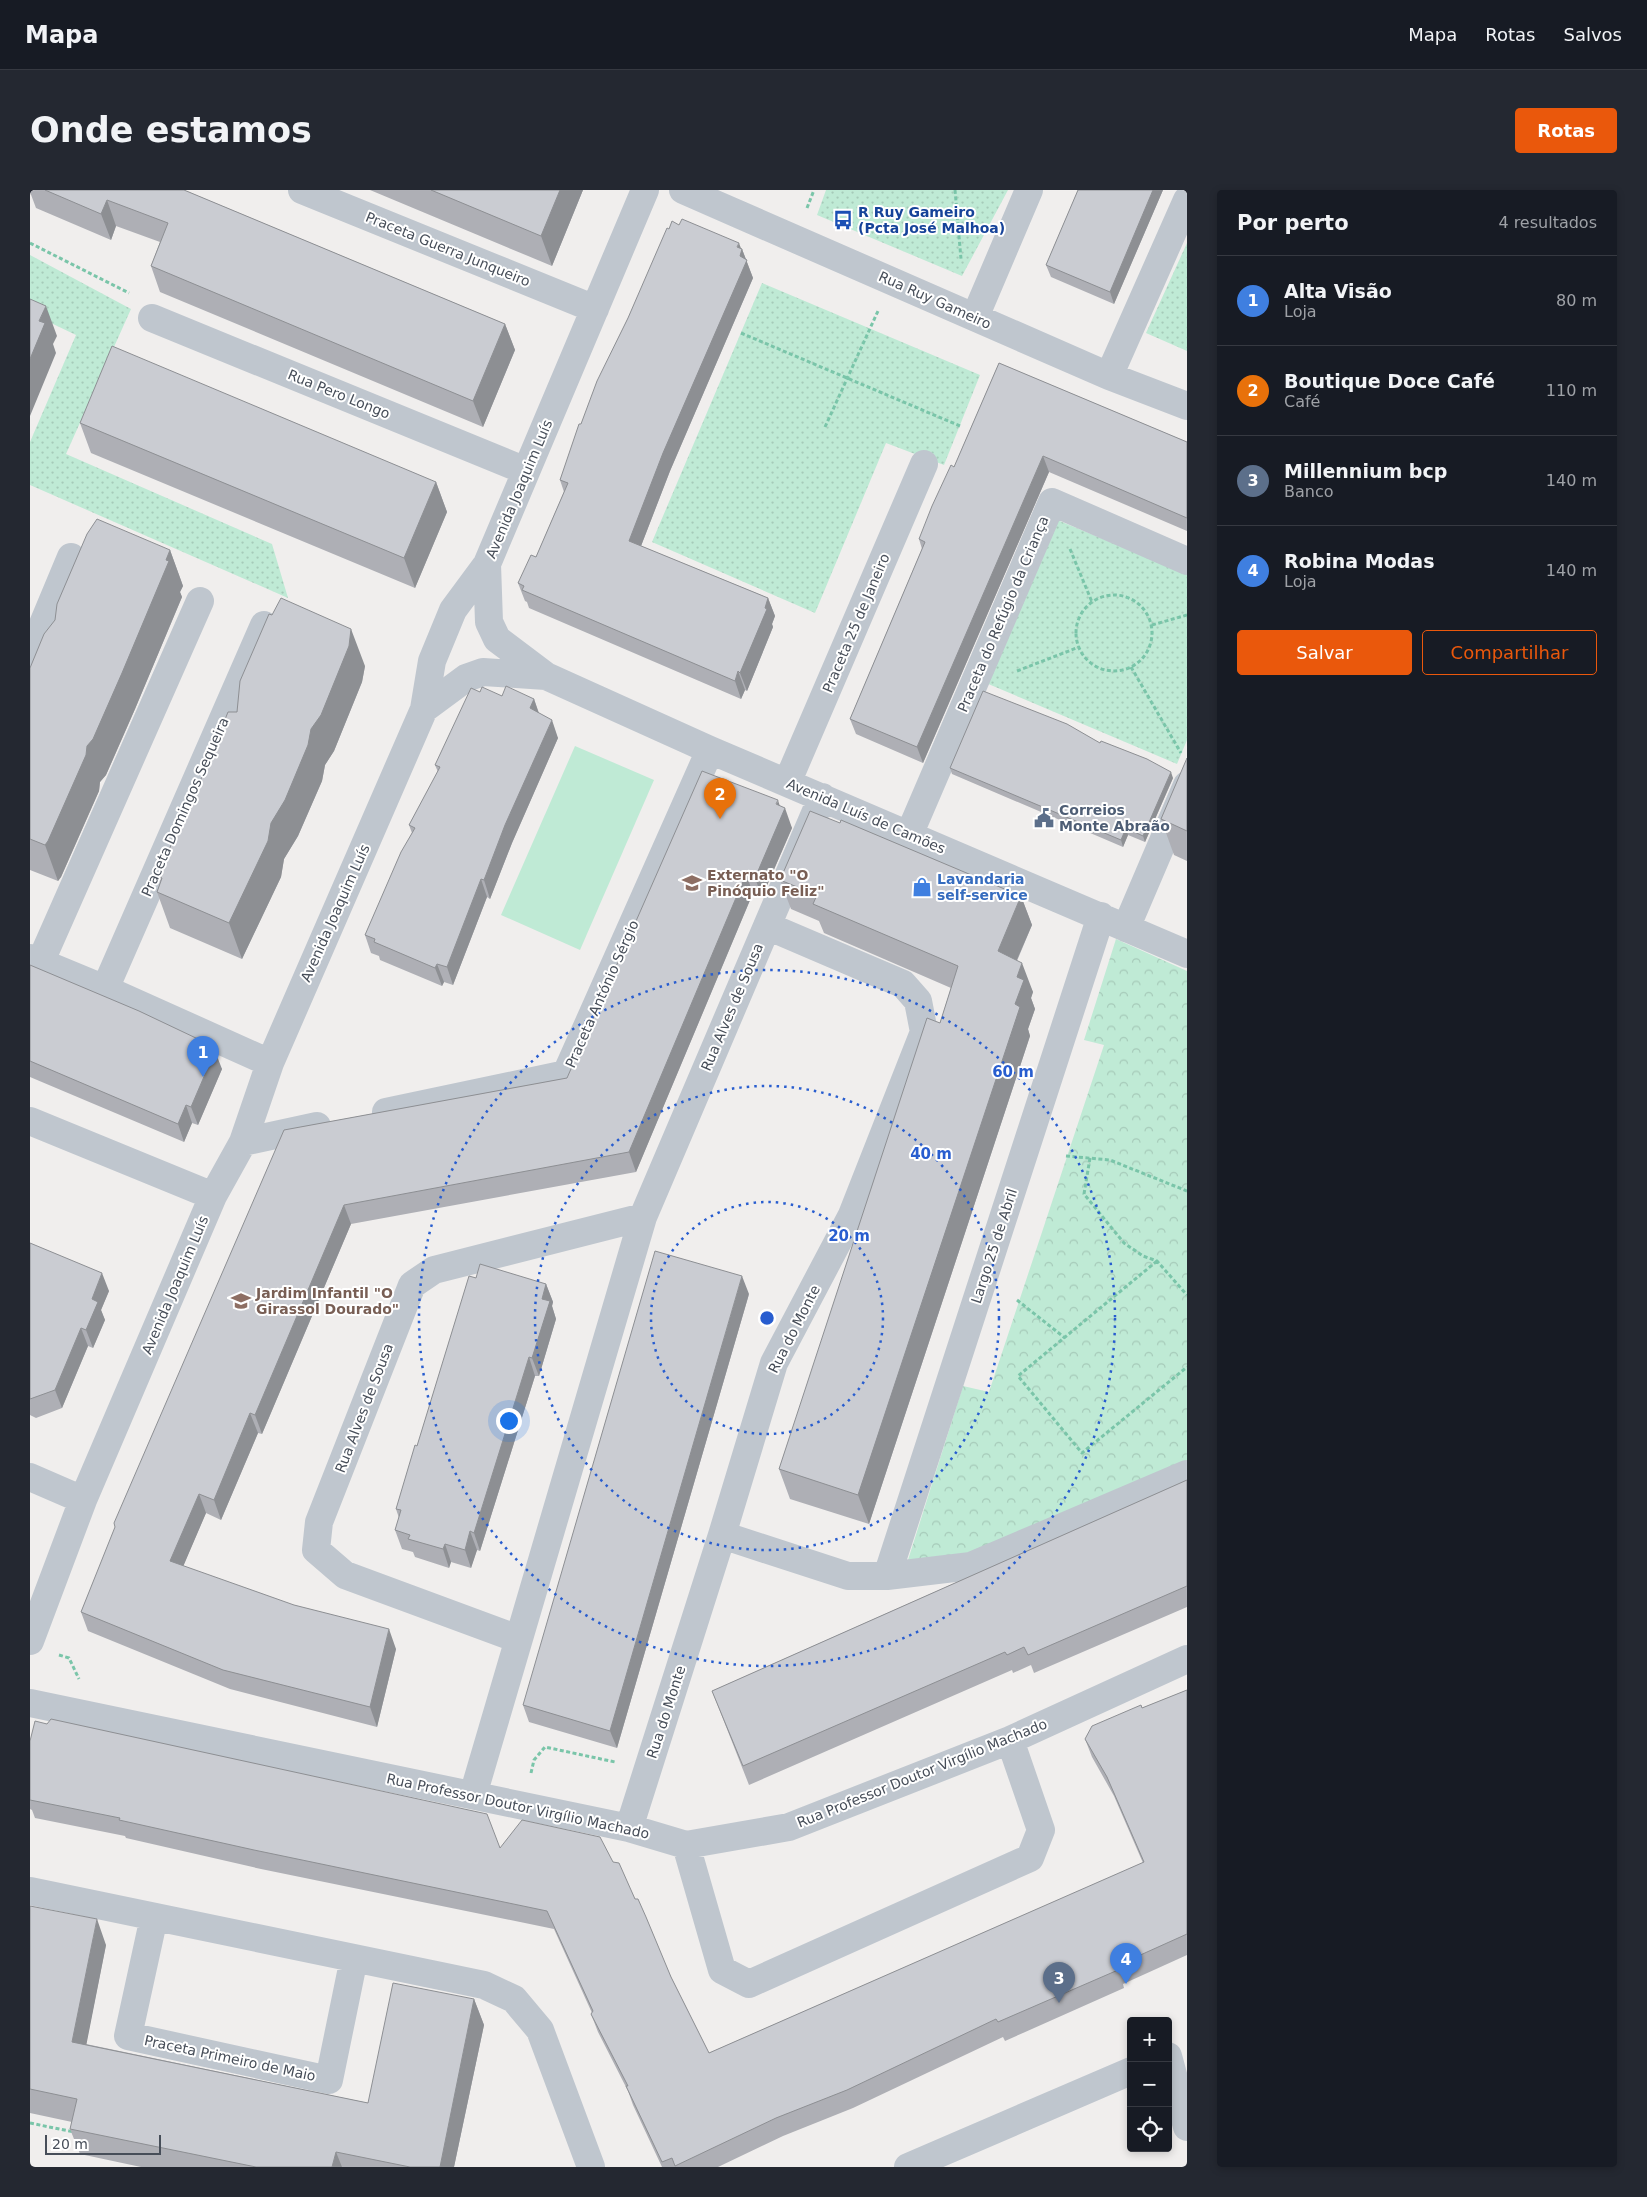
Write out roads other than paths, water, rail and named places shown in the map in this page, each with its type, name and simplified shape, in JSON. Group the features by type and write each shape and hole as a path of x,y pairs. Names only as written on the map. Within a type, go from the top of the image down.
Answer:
{"street":[{"name":"Praceta Guerra Junqueiro","path":"302,190 595,309"},
{"name":"Avenida Joaquim Luís","path":"30,1641 83,1500 213,1196 243,1142 270,1063 424,709 432,661 453,610 487,564 645,190"},
{"name":"Rua Ruy Gameiro","path":"684,190 1109,376 1187,406"},
{"path":"975,317 1030,190"},
{"path":"1109,376 1187,200"},
{"name":"Rua Pero Longo","path":"152,318 526,471"},
{"name":"Praceta 25 de Janeiro","path":"787,783 924,464"},
{"name":"Praceta do Refúgio da Criança","path":"909,835 1052,502 1187,561"},
{"path":"30,655 71,557"},
{"name":"Avenida Luís de Camões","path":"487,564 490,622 497,639 546,676 710,750 1187,954"},
{"path":"200,601 35,961 105,989 270,1063"},
{"name":"Praceta Domingos Sequeira","path":"105,989 264,625"},
{"name":"Avenida Luís de Camões","path":"424,709 466,678 483,672 546,676"},
{"name":"Praceta António Sérgio","path":"243,1142 566,1074 710,750"},
{"path":"1126,928 1187,786"},
{"name":"Rua Alves de Sousa","path":"473,1795 643,1217 822,798"},
{"name":"Largo 25 de Abril","path":"887,1576 1101,916"},
{"name":"Rua do Monte","path":"629,1828 722,1535 774,1363 852,1215 924,1032 918,1001 903,984 767,926"},
{"path":"30,1121 213,1196"},
{"name":"Rua Alves de Sousa","path":"518,1639 345,1575 316,1550 319,1522 412,1285 434,1270 643,1217"},
{"path":"722,1535 848,1576 887,1576 971,1566 1187,1474"},
{"path":"30,1477 83,1500"},
{"name":"Rua Professor Doutor Virgílio Machado","path":"30,1703 629,1828 686,1845 789,1827 1010,1740 1187,1658"},
{"path":"686,1845 722,1970 749,1984 1030,1858 1041,1830 1010,1740"},
{"path":"30,1891 484,1985 514,1998 540,2030 591,2167"},
{"name":"Praceta Primeiro de Maio","path":"154,1917 128,2036 330,2080 354,1958"},
{"path":"1172,2053 1187,2046"},
{"path":"1170,2062 1187,2127"},
{"path":"908,2167 1127,2073"}],"place":[{"name":"R Ruy Gameiro (Pcta José Malhoa)","path":"843,220"},
{"name":"Correios Monte Abraão","path":"1044,818"},
{"name":"Boutique Doce Café","path":"720,819"},
{"name":"Externato \"O Pinóquio Feliz\"","path":"692,883"},
{"name":"Lavandaria self-service","path":"922,887"},
{"name":"Alta Visão","path":"203,1077"},
{"name":"Jardim Infantil \"O Girassol Dourado\"","path":"241,1301"},
{"name":"Robina Modas","path":"1126,1984"},
{"name":"Millennium bcp","path":"1059,2003"}]}
